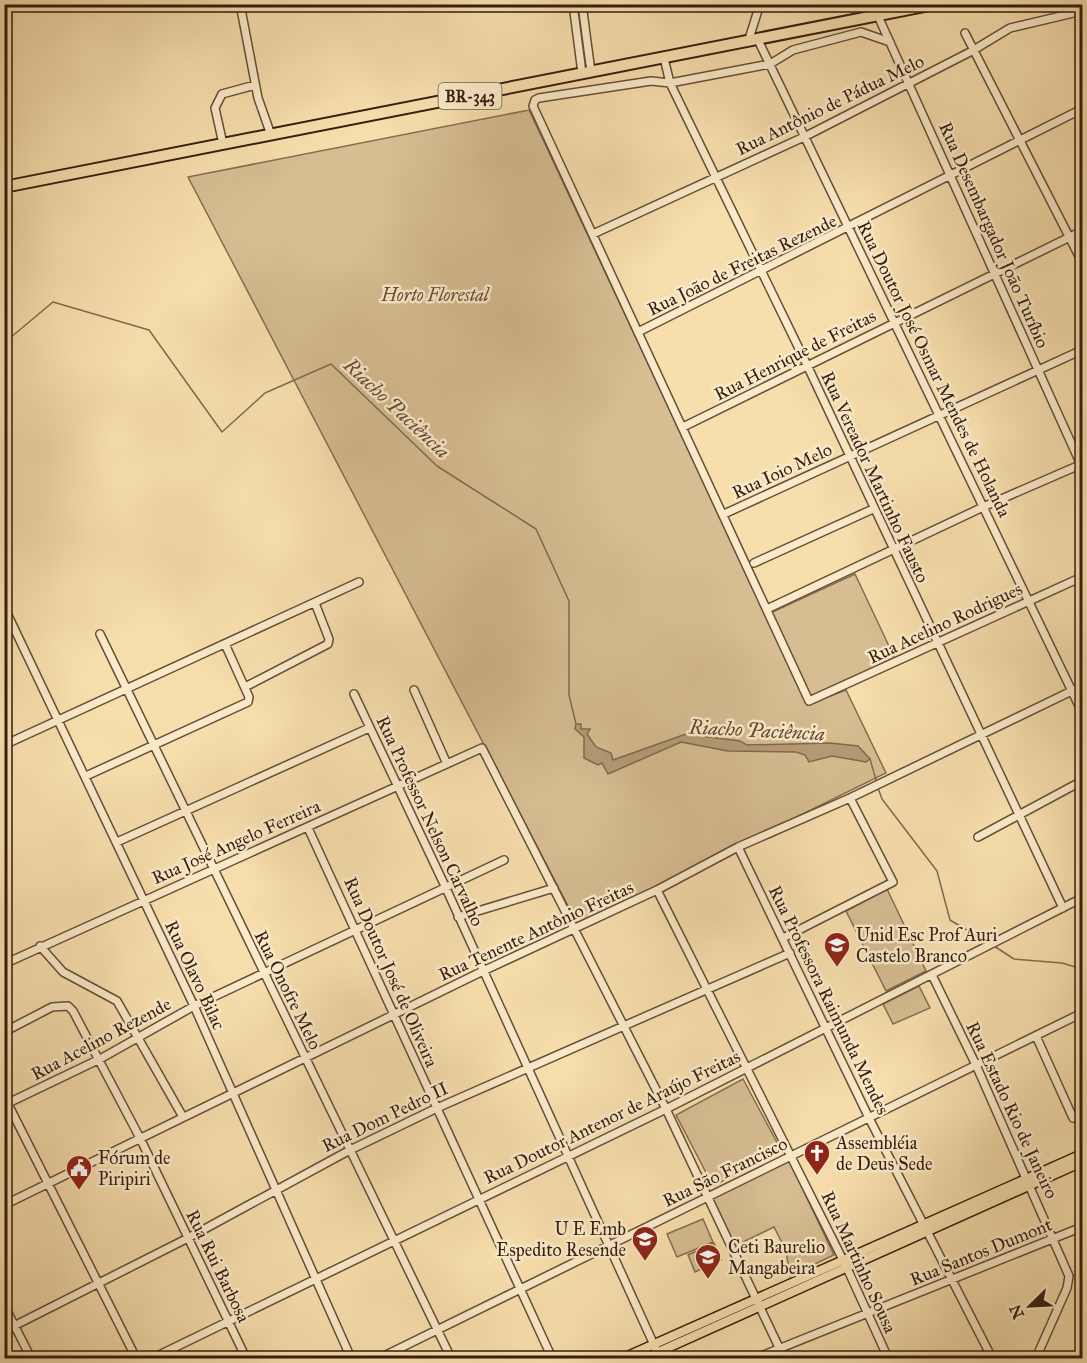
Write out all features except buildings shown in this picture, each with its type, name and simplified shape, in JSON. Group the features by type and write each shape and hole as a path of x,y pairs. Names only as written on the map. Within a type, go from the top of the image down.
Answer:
{"highway":[{"name":"BR-343","path":"4,187 935,4"}],"main road":[{"path":"645,1359 758,1303 1029,1182 1083,1154"},
{"path":"1029,1182 1083,1162"},
{"path":"623,1359 657,1352"}],"street":[{"path":"573,4 587,73"},
{"path":"582,4 587,73"},
{"path":"753,41 760,4"},
{"path":"241,9 255,85 271,135"},
{"name":"Rua Antônio de Pádua Melo","path":"593,234 806,136 972,51 1010,28 1083,11"},
{"name":"Rua Desembargador João Turíbio","path":"878,16 1082,465"},
{"path":"890,42 861,32 807,46 770,64 670,83 651,81 541,98 533,102 767,609 983,507 1082,465"},
{"path":"965,33 972,51 1083,262"},
{"name":"Rua Doutor José Osmar Mendes de Holanda","path":"753,41 770,64 806,136 1083,712"},
{"name":"Rua Vereador Martinho Fausto","path":"664,58 670,83 807,365 892,550 1063,908"},
{"path":"223,144 215,108 222,94 255,85"},
{"name":"Rua João de Freitas Rezende","path":"638,332 850,228 1083,109"},
{"name":"Rua Henrique de Freitas","path":"683,428 895,321 1083,231"},
{"name":"Rua Ioio Melo","path":"724,514 1083,350"},
{"path":"754,564 873,509"},
{"name":"Rua Acelino Rodrigues","path":"767,609 809,701 1083,577"},
{"path":"4,745 359,582"},
{"path":"245,687 327,646 329,639 315,603"},
{"name":"Rua Olavo Bilac","path":"4,607 59,718 194,1006 351,1359"},
{"name":"Rua Onofre Melo","path":"100,634 451,1359"},
{"path":"86,776 246,704 249,699 245,687 225,644"},
{"name":"Rua Tenente Antônio Freitas","path":"5,1202 48,1184 483,971 657,890 738,847 850,798 1083,686"},
{"path":"414,690 447,764"},
{"name":"Rua Professor Nelson Carvalho","path":"354,694 446,886 458,917 657,1352"},
{"path":"117,842 369,728"},
{"name":"Rua José Angelo Ferreira","path":"4,964 142,899 214,870 479,749 484,751 554,888"},
{"path":"978,837 1018,813 1083,781"},
{"path":"783,938 892,882 850,798"},
{"name":"Rua Doutor José de Oliveira","path":"308,828 358,931 552,1359"},
{"name":"Rua Professora Raimunda Mendes","path":"738,847 869,1118 992,1359"},
{"name":"Rua Acelino Rezende","path":"6,1104 100,1059 194,1006 358,931 446,886 504,860"},
{"path":"458,917 554,888 666,1109 784,1359"},
{"name":"Rua Martinho Sousa","path":"657,890 845,1264 888,1359"},
{"name":"Rua Doutor Antenor de Araújo Freitas","path":"153,1359 666,1109 1083,898"},
{"path":"40,946 63,972 117,1001 139,1036 183,1117"},
{"name":"Rua Dom Pedro II","path":"4,1331 188,1238 350,1150 437,1108 790,953"},
{"name":"Rua Estado Rio de Janeiro","path":"932,975 976,1065 1070,1279 1036,1359"},
{"name":"Rua Rui Barbosa","path":"4,1032 57,1005 68,1006 100,1059 140,1138 246,1359"},
{"name":"Rua São Francisco","path":"380,1359 1083,1013"},
{"path":"1036,1036 1073,1118"},
{"path":"4,1096 6,1104 136,1359"},
{"name":"Rua Santos Dumont","path":"756,1359 1083,1227"},
{"path":"4,1305 31,1359"}],"green space":[{"name":"Horto Florestal","path":"529,110 766,615 855,574 897,663 805,701 807,705 846,690 886,773 578,925 188,177"},
{"path":"887,889 926,971 886,991 846,911"},
{"path":"919,986 930,1008 893,1024 883,1004"},
{"path":"743,1079 781,1150 713,1186 676,1115"},
{"path":"788,1158 834,1255 790,1276 786,1251 774,1227 733,1247 709,1195"},
{"path":"703,1219 713,1242 677,1257 667,1234"},
{"path":"714,1243 721,1260 695,1272 688,1255"}],"shaded area":[{"path":"576,724 581,724 581,729 590,729 587,734 596,747 611,753 613,760 686,734 740,741 747,745 830,743 858,746 870,759 866,762 832,756 809,762 805,755 796,752 728,751 681,742 608,774 602,763 598,765 584,758 584,737 575,729"}],"waterway":[{"name":"Riacho Paciência","path":"4,343 53,302 149,330 222,432 265,393 331,364 437,466 536,529 569,601 569,695 576,724"},
{"name":"Riacho Paciência","path":"870,759 877,783"},
{"name":"Riacho Paciência","path":"878,788 882,799 937,871 950,920 987,942"},
{"name":"Riacho Paciência","path":"994,946 1014,959 1062,963 1082,969"}],"place":[{"name":"Unid Esc Prof Auri Castelo Branco","path":"837,968"},
{"name":"Assembléia de Deus Sede","path":"817,1176"},
{"name":"Fórum de Piripiri","path":"79,1191"},
{"name":"U E Emb Espedito Resende","path":"645,1262"},
{"name":"Ceti Baurelio Mangabeira","path":"708,1280"}]}
